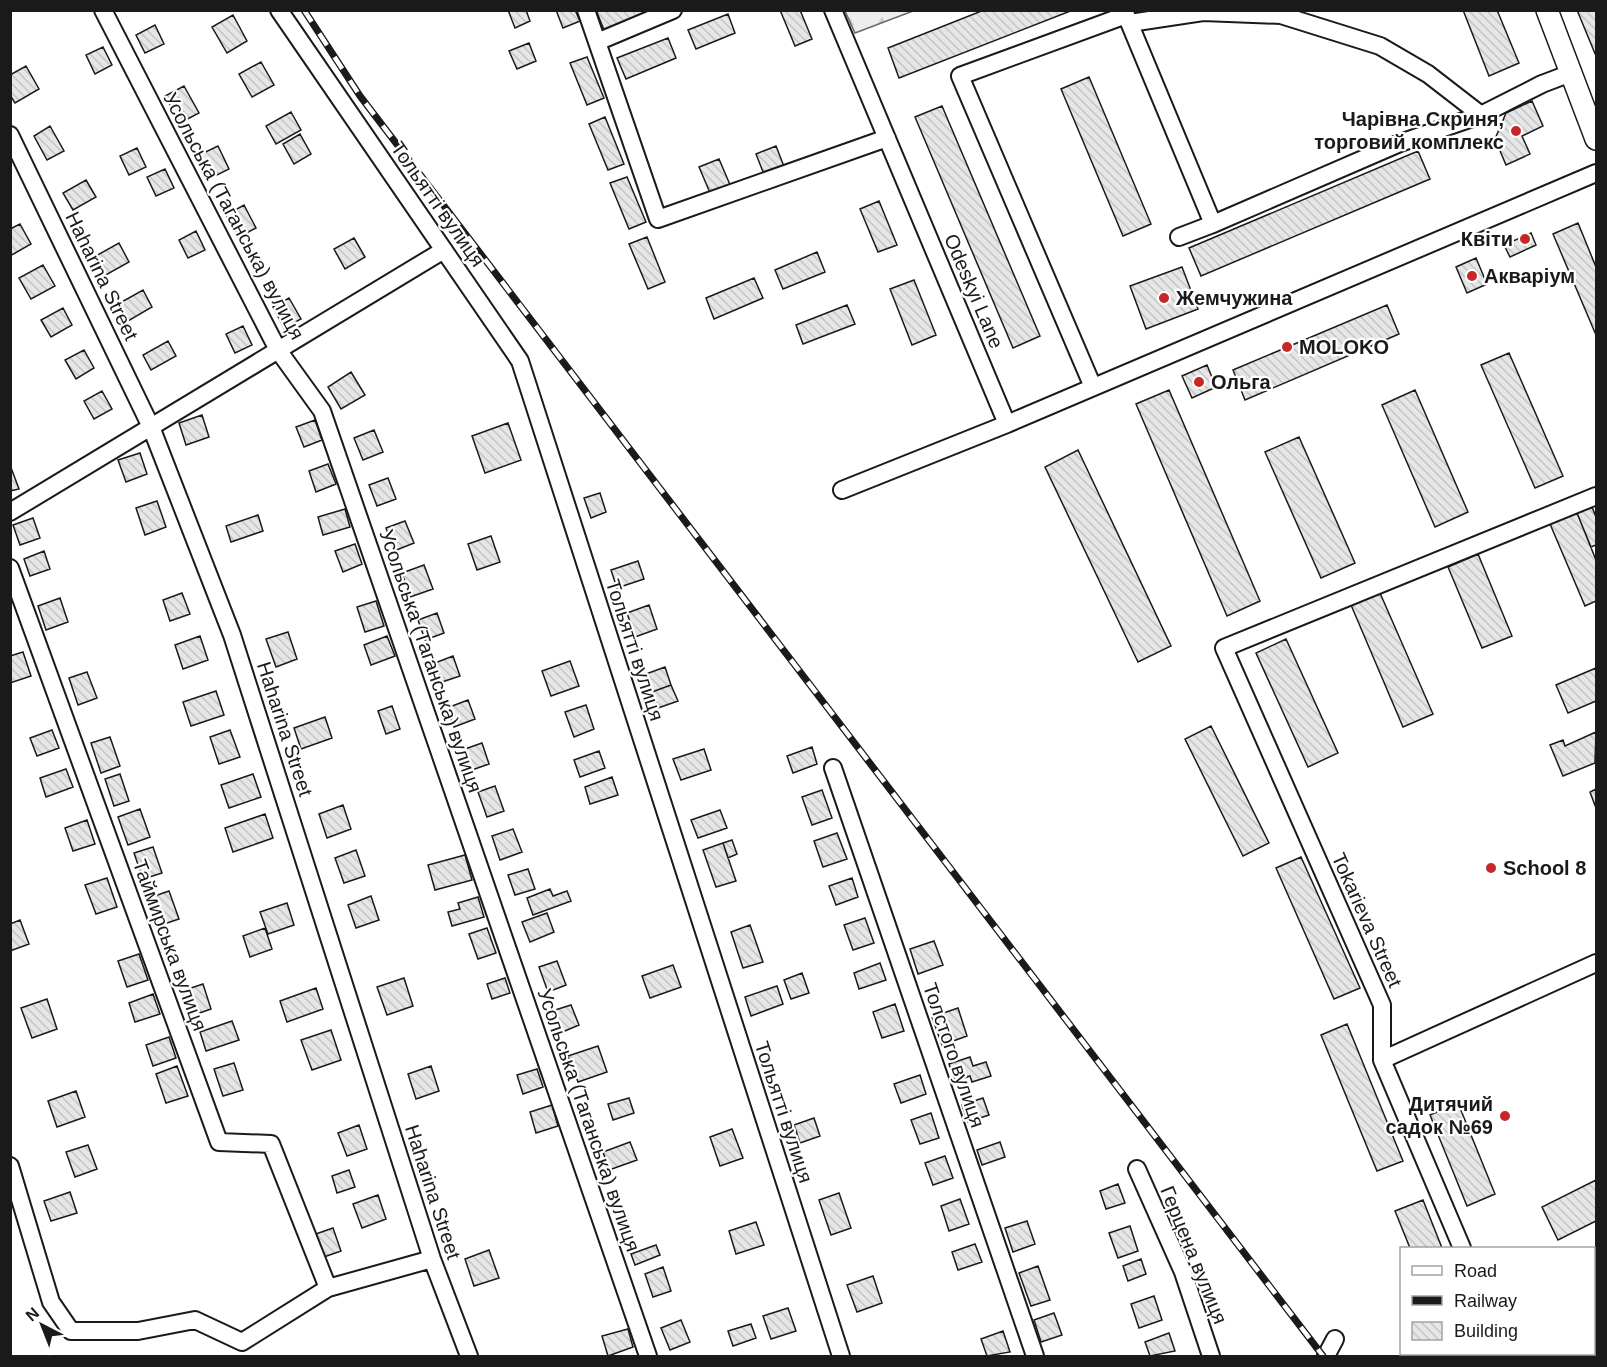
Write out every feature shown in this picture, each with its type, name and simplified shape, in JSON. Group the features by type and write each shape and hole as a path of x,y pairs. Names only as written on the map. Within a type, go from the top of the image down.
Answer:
{"main road":[{"path":"1547,10 1596,139"}],"street":[{"name":"Усольська (Таганська) вулиця","path":"103,10 278,350 322,411 648,1356"},
{"name":"Тольятті вулиця","path":"279,10 520,361 841,1356"},
{"path":"586,10 658,219 886,138"},
{"path":"597,42 673,10"},
{"name":"Odeskyi Lane","path":"833,10 1007,424"},
{"path":"1130,23 1203,12 1281,15 1380,46 1428,74 1481,115"},
{"path":"1093,387 960,76 1126,15 1213,224"},
{"path":"1179,237 1400,143 1481,115 1542,84 1571,73"},
{"name":"Haharina Street","path":"10,135 151,427 232,635 432,1259 469,1356"},
{"path":"842,490 1007,424 1596,173"},
{"path":"10,512 444,250"},
{"name":"Tokarieva Street","path":"1462,1247 1382,1060 1382,1005 1224,648 1596,496"},
{"name":"Таймирська вулиця","path":"10,568 219,1142 271,1144 328,1288"},
{"name":"Толстого вулиця","path":"833,768 1035,1356"},
{"path":"1382,1060 1596,963"},
{"path":"10,1166 51,1302 71,1331 138,1331 195,1320 241,1349 328,1288 432,1259"},
{"name":"Герцена вулиця","path":"1137,1169 1184,1272 1211,1356"},
{"path":"1326,1356 1335,1339"}],"green space":[{"path":"845,11 913,11 855,33"}],"building":[{"path":"508,10 526,10 530,21 515,28"},
{"path":"556,10 575,10 580,21 563,28"},
{"path":"596,10 651,10 604,30"},
{"path":"780,10 800,10 812,39 795,46"},
{"path":"984,10 1073,10 899,78 888,48"},
{"path":"1463,10 1497,10 1519,63 1489,76"},
{"path":"1577,10 1596,10 1596,56"},
{"path":"728,14 735,33 696,49 688,30"},
{"path":"233,15 247,41 227,53 212,27"},
{"path":"155,25 164,44 145,53 136,35"},
{"path":"668,38 676,58 626,79 617,58"},
{"path":"529,43 536,61 517,69 509,51"},
{"path":"103,47 112,65 95,74 86,55"},
{"path":"587,57 604,98 587,105 570,63"},
{"path":"261,62 274,85 252,97 239,74"},
{"path":"26,66 39,89 15,103 10,95 10,75"},
{"path":"1089,77 1151,224 1123,236 1061,89"},
{"path":"184,86 199,113 180,123 165,96"},
{"name":"Чарівна Скриня, торговий комплекс","path":"1532,101 1543,126 1522,136 1530,154 1506,165 1495,139 1506,113"},
{"path":"942,106 1040,336 1013,348 915,117"},
{"path":"291,112 301,130 276,144 266,126"},
{"path":"605,117 624,164 608,170 589,124"},
{"path":"50,126 64,151 47,160 34,136"},
{"path":"300,134 311,154 294,164 283,144"},
{"path":"218,146 229,169 209,179 197,156"},
{"path":"776,146 785,169 765,177 756,154"},
{"path":"137,148 146,167 129,175 120,156"},
{"path":"1418,151 1430,179 1201,276 1189,248"},
{"path":"719,159 731,187 711,195 699,167"},
{"path":"165,169 174,188 156,196 147,177"},
{"path":"627,177 646,222 629,229 610,183"},
{"path":"86,180 96,197 73,210 63,193"},
{"path":"879,201 897,245 878,252 860,209"},
{"path":"244,205 256,228 239,237 226,215"},
{"path":"1578,223 1596,267 1596,335 1553,234"},
{"path":"20,224 31,244 10,256 10,229"},
{"path":"196,231 205,250 188,258 179,240"},
{"name":"Квіти","path":"1531,233 1536,245 1510,257 1504,245"},
{"path":"647,237 665,282 648,289 629,244"},
{"path":"354,238 365,257 345,269 334,249"},
{"path":"119,243 129,262 104,276 94,257"},
{"path":"817,252 825,272 783,289 775,270"},
{"name":"Акваріум","path":"1476,258 1487,284 1467,293 1456,267"},
{"path":"43,265 55,286 31,299 19,278"},
{"name":"Жемчужина","path":"1182,267 1198,309 1146,329 1130,286"},
{"path":"754,278 763,298 714,319 706,298"},
{"path":"914,280 936,335 912,345 890,289"},
{"path":"143,290 152,307 128,321 118,304"},
{"path":"289,298 301,319 284,328 273,307"},
{"path":"847,305 855,324 803,344 796,325"},
{"path":"1387,305 1399,334 1245,400 1233,370"},
{"path":"63,308 72,325 51,337 41,320"},
{"path":"243,326 252,345 235,353 226,334"},
{"path":"168,341 176,356 151,370 143,355"},
{"path":"84,350 94,368 76,379 65,360"},
{"path":"1509,353 1563,476 1535,488 1481,365"},
{"name":"Ольга","path":"1207,365 1216,387 1192,398 1182,376"},
{"path":"351,372 365,395 341,409 328,387"},
{"path":"1169,390 1260,601 1227,616 1136,404"},
{"path":"1415,390 1468,512 1435,527 1382,405"},
{"path":"102,391 112,409 94,419 84,401"},
{"path":"202,415 209,437 186,445 179,423"},
{"path":"315,420 322,440 304,447 296,427"},
{"path":"508,423 521,460 485,473 472,436"},
{"path":"374,430 383,452 363,460 354,438"},
{"path":"1299,437 1355,563 1321,578 1265,452"},
{"path":"1078,450 1171,646 1138,662 1045,467"},
{"path":"140,453 147,474 126,482 118,460"},
{"path":"328,464 336,484 316,492 309,471"},
{"path":"10,465 19,489 10,491"},
{"path":"388,478 396,499 377,506 369,485"},
{"path":"600,493 606,512 591,518 584,498"},
{"path":"157,501 166,527 145,535 136,508"},
{"path":"1592,507 1596,517 1596,545 1591,547 1577,513"},
{"path":"345,509 350,527 323,535 318,517"},
{"path":"1577,513 1596,560 1596,601 1585,606 1550,524"},
{"path":"258,515 263,531 231,542 226,526"},
{"path":"33,518 40,538 20,545 13,525"},
{"path":"405,521 414,543 394,551 386,528"},
{"path":"491,536 500,562 477,570 468,544"},
{"path":"355,544 362,564 343,572 335,551"},
{"path":"44,551 50,569 30,576 24,559"},
{"path":"1478,554 1512,636 1482,648 1448,567"},
{"path":"638,561 644,579 617,588 611,570"},
{"path":"424,565 433,589 410,597 402,573"},
{"path":"182,593 190,614 170,621 163,600"},
{"path":"1380,593 1433,714 1403,727 1351,605"},
{"path":"60,598 68,622 46,630 38,606"},
{"path":"376,601 384,626 365,632 357,607"},
{"path":"649,605 657,629 635,637 627,613"},
{"path":"437,613 444,633 425,640 418,620"},
{"path":"288,632 297,659 276,667 266,639"},
{"path":"200,636 208,660 183,669 175,645"},
{"path":"387,636 395,656 371,665 364,645"},
{"path":"1286,639 1338,753 1308,767 1256,653"},
{"path":"23,652 31,676 10,683 10,656"},
{"path":"453,656 460,676 442,682 435,663"},
{"path":"570,661 579,686 551,696 542,671"},
{"path":"665,667 671,685 652,692 646,674"},
{"path":"1596,668 1596,701 1568,713 1556,685"},
{"path":"87,672 97,698 78,705 69,678"},
{"path":"671,685 678,701 658,708 652,692"},
{"path":"216,691 224,715 191,726 183,702"},
{"path":"468,700 475,719 454,727 447,708"},
{"path":"586,705 594,729 574,737 565,712"},
{"path":"392,706 400,729 386,734 378,711"},
{"path":"325,717 332,738 301,749 294,728"},
{"path":"1211,726 1269,843 1243,856 1185,739"},
{"path":"52,730 59,748 37,756 30,738"},
{"path":"230,730 240,757 219,764 210,737"},
{"path":"1596,732 1595,763 1563,776 1550,745 1563,740 1565,746"},
{"path":"110,737 120,766 101,773 91,743"},
{"path":"482,743 489,764 469,771 462,750"},
{"path":"812,747 817,764 793,773 787,756"},
{"path":"704,749 711,770 681,780 673,759"},
{"path":"599,751 605,768 580,777 574,760"},
{"path":"66,769 73,787 46,797 40,778"},
{"path":"120,774 129,801 114,806 105,779"},
{"path":"253,774 261,797 229,808 221,785"},
{"path":"612,777 618,795 590,804 585,787"},
{"path":"495,786 504,811 487,817 478,792"},
{"path":"1596,789 1596,808 1590,792"},
{"path":"822,790 832,818 812,825 802,797"},
{"path":"343,805 351,829 327,838 319,814"},
{"path":"140,809 150,837 128,845 118,817"},
{"path":"720,810 727,828 698,838 691,820"},
{"path":"265,814 273,838 233,852 225,828"},
{"path":"87,820 95,844 73,851 65,828"},
{"path":"513,829 522,852 500,860 492,836"},
{"path":"837,833 847,859 823,867 814,841"},
{"path":"732,840 737,854 728,858 723,843"},
{"path":"723,843 736,881 716,887 703,850"},
{"path":"153,847 162,873 143,879 134,853"},
{"path":"356,850 365,876 344,883 335,858"},
{"path":"465,855 472,880 435,890 428,865"},
{"path":"1301,857 1360,988 1334,999 1276,868"},
{"path":"528,869 535,889 515,895 508,875"},
{"path":"107,878 117,907 96,914 85,885"},
{"path":"852,878 858,897 836,905 829,886"},
{"path":"550,889 553,896 567,891 571,901 533,915 527,898"},
{"path":"169,891 179,919 158,926 149,898"},
{"path":"371,896 379,920 356,928 348,905"},
{"path":"478,897 484,917 452,926 448,912 460,909 458,903"},
{"path":"287,903 294,925 268,934 260,912"},
{"path":"547,913 554,932 530,942 522,922"},
{"path":"865,918 874,943 853,950 844,925"},
{"path":"20,920 29,944 10,951 10,924"},
{"path":"750,925 763,962 743,968 731,932"},
{"path":"265,928 272,949 250,957 243,936"},
{"path":"487,928 496,953 478,959 469,934"},
{"path":"934,941 943,965 918,974 910,949"},
{"path":"139,954 148,980 127,987 118,961"},
{"path":"557,961 566,985 548,992 539,967"},
{"path":"880,963 886,980 859,989 854,973"},
{"path":"673,965 681,987 650,998 642,976"},
{"path":"802,973 809,993 791,999 784,980"},
{"path":"404,978 413,1006 387,1015 377,987"},
{"path":"505,978 510,993 492,999 487,984"},
{"path":"203,984 211,1009 191,1016 182,991"},
{"path":"777,986 783,1004 751,1016 745,997"},
{"path":"316,988 323,1009 287,1022 280,1001"},
{"path":"153,994 160,1014 135,1022 129,1003"},
{"path":"47,999 57,1029 32,1038 21,1008"},
{"path":"895,1004 904,1031 882,1038 873,1012"},
{"path":"571,1005 579,1025 560,1033 552,1011"},
{"path":"958,1008 967,1036 942,1045 932,1017"},
{"path":"232,1021 239,1040 206,1051 200,1032"},
{"path":"1347,1024 1403,1161 1377,1171 1321,1035"},
{"path":"331,1030 341,1060 312,1070 301,1040"},
{"path":"169,1037 176,1058 153,1066 146,1045"},
{"path":"598,1046 607,1072 578,1082 568,1056"},
{"path":"970,1057 973,1066 986,1062 991,1076 972,1082 970,1076 955,1081 949,1064"},
{"path":"234,1063 243,1090 223,1096 214,1069"},
{"path":"177,1066 188,1096 166,1103 156,1074"},
{"path":"431,1066 439,1091 416,1099 408,1074"},
{"path":"537,1069 543,1087 523,1094 517,1075"},
{"path":"920,1075 926,1094 901,1103 894,1084"},
{"path":"76,1091 85,1117 57,1127 48,1101"},
{"path":"629,1098 634,1113 613,1120 608,1104"},
{"path":"983,1098 989,1115 968,1122 962,1105"},
{"path":"1458,1103 1495,1194 1467,1206 1430,1115"},
{"path":"552,1105 558,1126 536,1133 530,1112"},
{"path":"931,1113 939,1138 920,1144 911,1120"},
{"path":"814,1118 820,1136 800,1143 794,1125"},
{"path":"359,1125 367,1149 347,1156 338,1133"},
{"path":"732,1129 743,1158 720,1166 710,1137"},
{"path":"630,1142 637,1160 609,1170 603,1152"},
{"path":"1000,1142 1005,1157 982,1165 977,1150"},
{"path":"88,1145 97,1169 75,1177 66,1152"},
{"path":"945,1156 953,1178 933,1185 925,1163"},
{"path":"349,1170 355,1187 337,1193 332,1176"},
{"path":"1596,1180 1596,1221 1558,1240 1542,1207"},
{"path":"1118,1184 1125,1203 1106,1209 1100,1191"},
{"path":"70,1192 77,1213 51,1221 44,1201"},
{"path":"839,1193 851,1228 831,1235 819,1200"},
{"path":"378,1195 386,1219 362,1228 353,1204"},
{"path":"960,1199 969,1224 949,1231 941,1206"},
{"path":"1423,1200 1442,1247 1410,1247 1395,1211"},
{"path":"1027,1221 1035,1244 1013,1252 1005,1228"},
{"path":"756,1222 764,1245 736,1254 729,1231"},
{"path":"1130,1226 1138,1251 1118,1258 1109,1233"},
{"path":"333,1228 341,1251 321,1258 313,1235"},
{"path":"975,1244 982,1262 958,1270 952,1252"},
{"path":"656,1245 660,1255 635,1265 631,1254"},
{"path":"489,1250 499,1278 474,1286 465,1259"},
{"path":"1141,1259 1146,1274 1128,1281 1123,1266"},
{"path":"1038,1266 1050,1300 1031,1306 1019,1273"},
{"path":"663,1267 671,1291 653,1297 645,1274"},
{"path":"873,1276 882,1303 857,1312 847,1285"},
{"path":"1154,1296 1162,1320 1139,1328 1131,1304"},
{"path":"788,1308 796,1331 771,1339 763,1316"},
{"path":"1054,1313 1062,1335 1041,1342 1034,1320"},
{"path":"681,1320 690,1342 670,1350 661,1328"},
{"path":"751,1324 756,1338 733,1346 728,1331"},
{"path":"628,1329 633,1347 608,1356 602,1336"},
{"path":"1003,1331 1010,1352 987,1356 981,1339"},
{"path":"1169,1333 1175,1351 1150,1356 1145,1342"},
{"path":"1454,1355 1486,1356 1454,1356"}],"railway":[{"path":"304,10 360,96 1323,1356"}],"place":[{"name":"Чарівна Скриня, торговий комплекс","path":"1516,131"},
{"name":"Квіти","path":"1525,239"},
{"name":"Акваріум","path":"1472,276"},
{"name":"Жемчужина","path":"1164,298"},
{"name":"MOLOKO","path":"1287,347"},
{"name":"Ольга","path":"1199,382"},
{"name":"School 8","path":"1491,868"},
{"name":"Дитячий садок №69","path":"1505,1116"}]}
